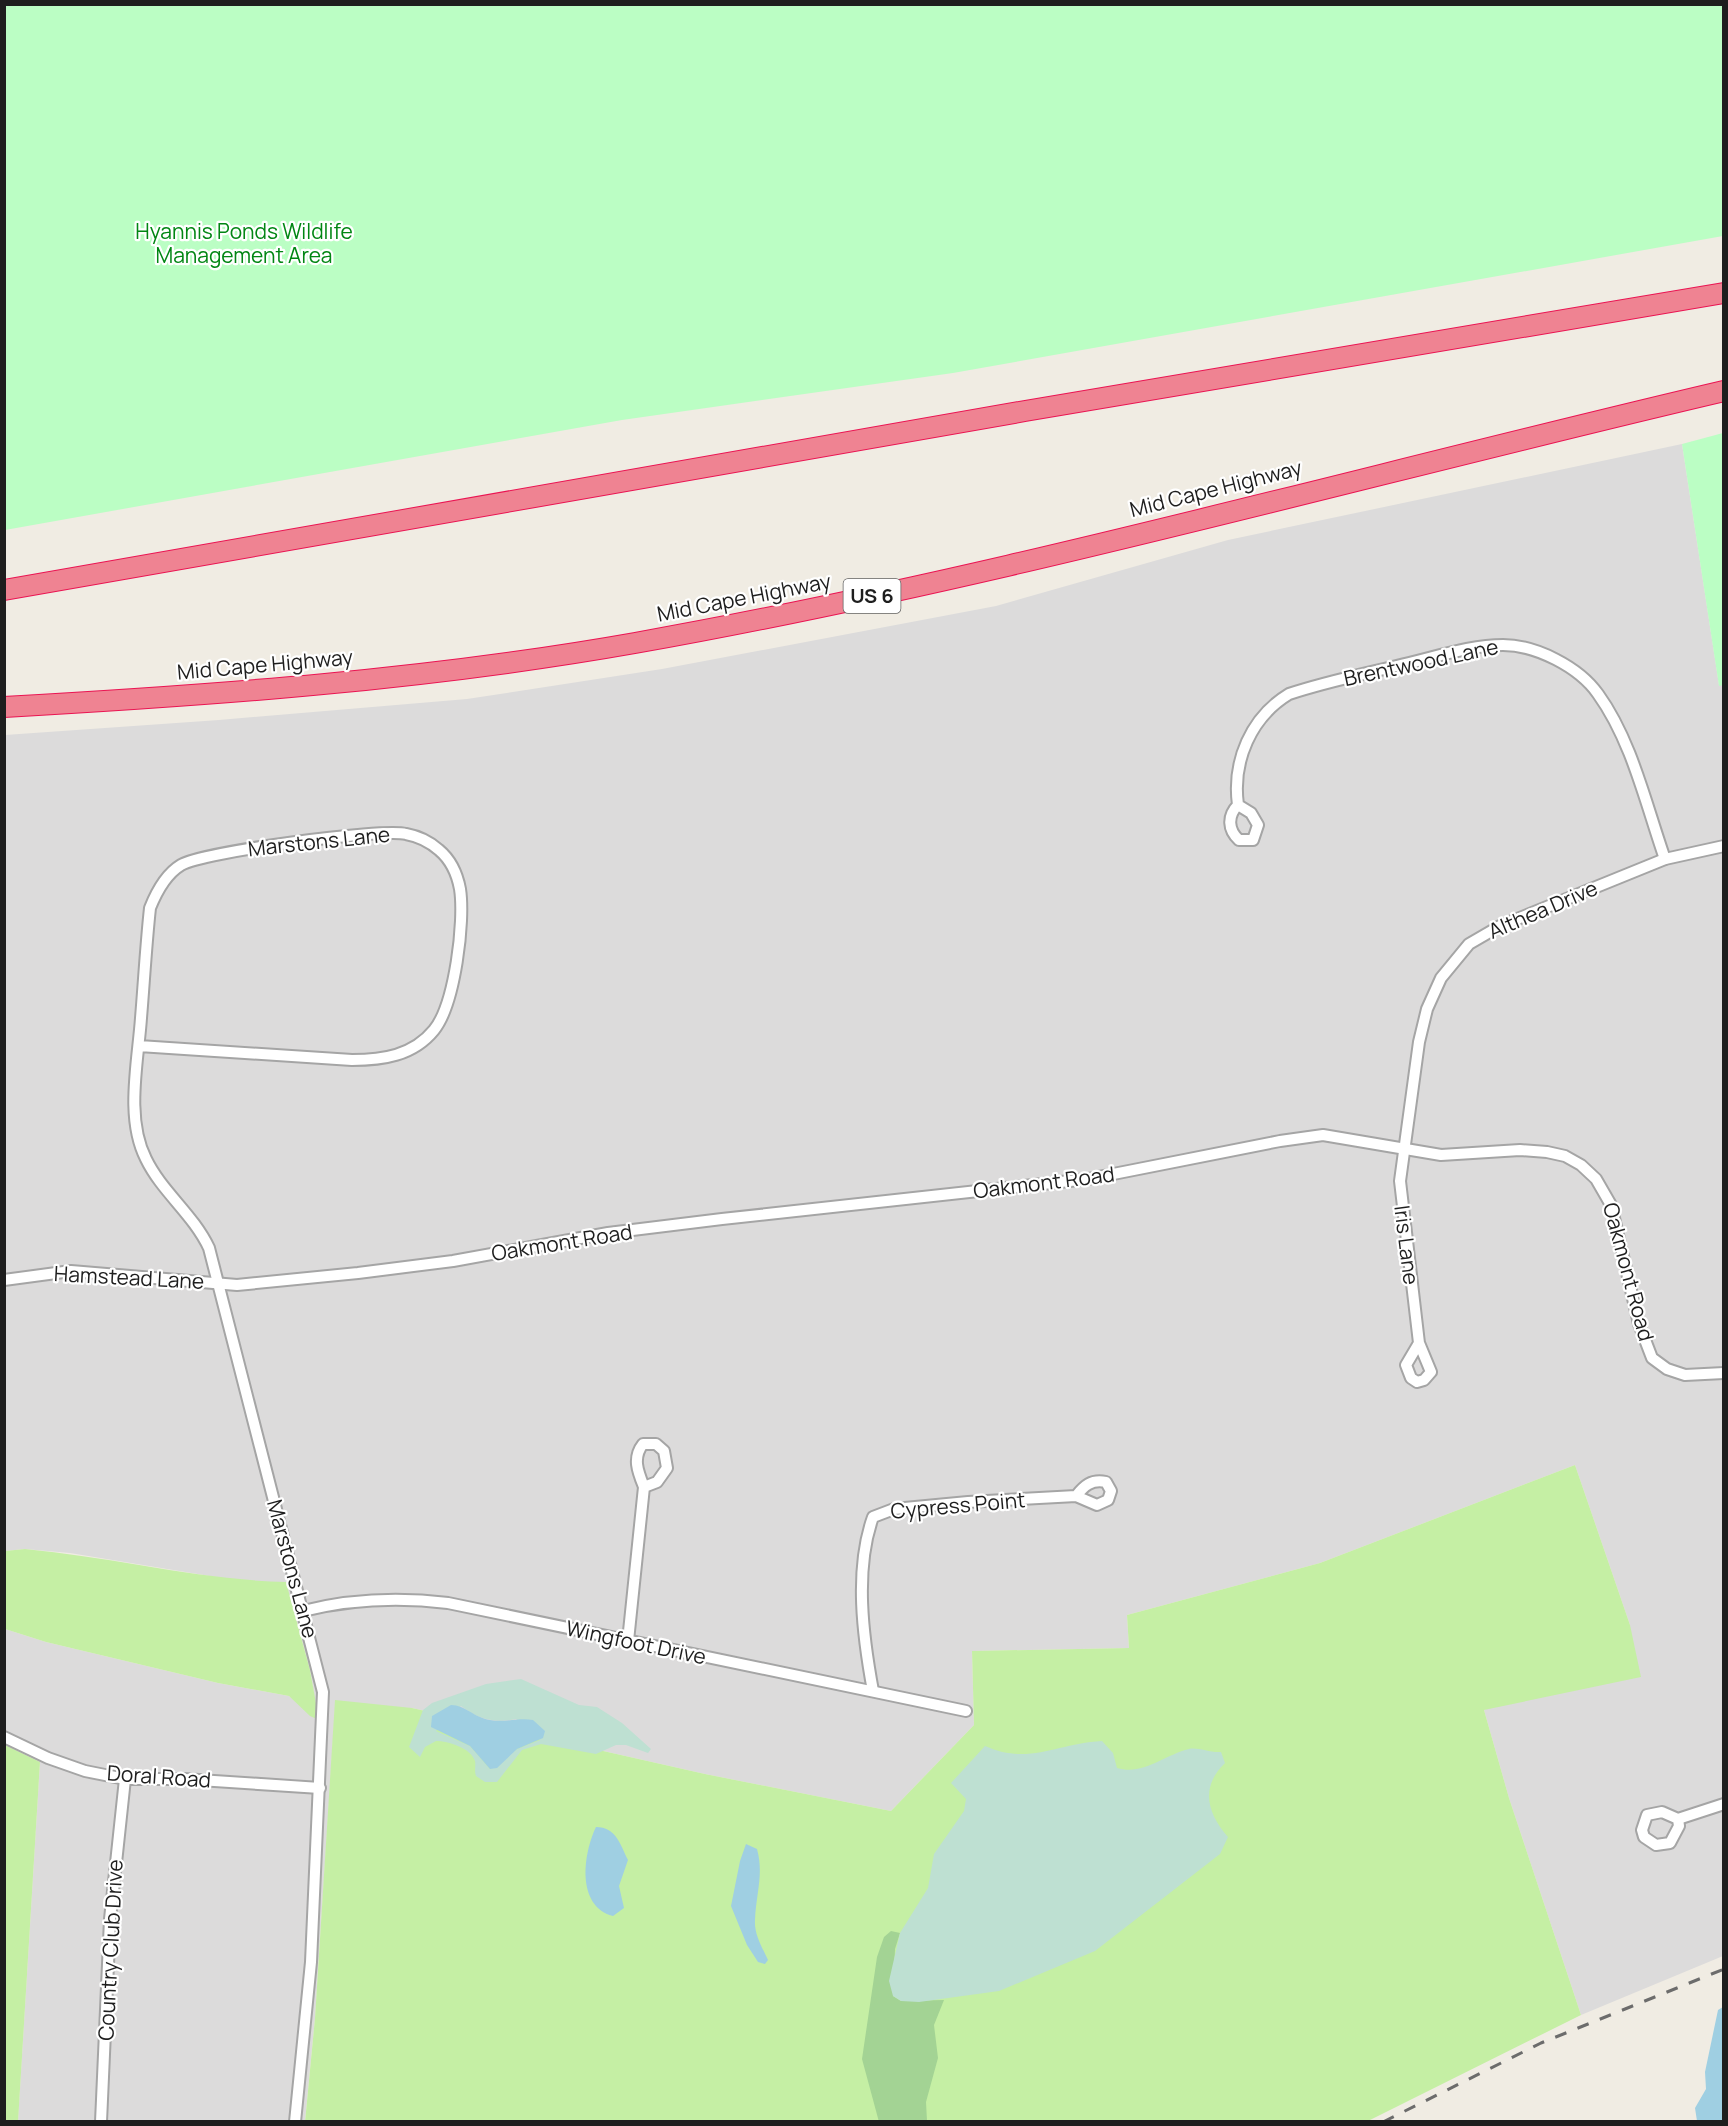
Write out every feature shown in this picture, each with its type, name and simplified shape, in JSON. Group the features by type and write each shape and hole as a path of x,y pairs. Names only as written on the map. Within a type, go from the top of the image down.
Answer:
{"highway":[{"path":"4,590 1025,411 1724,293"},
{"name":"Mid Cape Highway","path":"4,707 295,687 489,665 652,640 854,601 1724,391"}],"street":[{"name":"Brentwood Lane","path":"1238,805 1236,790 1239,762 1248,738 1268,710 1289,694 1450,653 1504,645 1522,647 1537,651 1576,674 1598,694 1628,752 1665,859"},
{"name":"Marstons Lane","path":"139,1046 352,1060 385,1059 414,1047 434,1030 447,1007 452,992 460,913 460,891 456,872 439,850 424,840 405,833 385,832 235,851 181,865 156,893 150,908 139,1046 135,1111 144,1157 157,1178 202,1233 209,1248 323,1692 311,1962 295,2121"},
{"name":"Althea Drive","path":"1403,1147 1422,1024 1437,986 1457,954 1468,944 1500,926 1665,859 1724,846"},
{"name":"Oakmont Road","path":"218,1283 258,1284 406,1268 608,1233 722,1218 1088,1179 1302,1137 1335,1136 1441,1155 1520,1150 1547,1152 1565,1156 1581,1165 1596,1179 1611,1205 1639,1324 1652,1358 1667,1369 1685,1376 1724,1374"},
{"name":"Iris Lane","path":"1403,1147 1400,1198 1419,1343"},
{"name":"Hamstead Lane","path":"4,1280 70,1271 218,1283"},
{"path":"628,1641 644,1487"},
{"name":"Cypress Point","path":"873,1691 863,1609 863,1574 866,1537 873,1517 894,1509 934,1504 1076,1496"},
{"name":"Wingfoot Drive","path":"303,1611 341,1602 432,1601 966,1710"},
{"name":"Doral Road","path":"4,1737 48,1758 86,1771 125,1779 184,1779 320,1788"},
{"name":"Country Club Drive","path":"101,2121 110,1919 125,1779"},
{"path":"1678,1819 1724,1804"}],"shaded area":[{"path":"1682,444 1719,685 1724,685 1723,1956 1581,2015 1509,1798 1484,1710 1630,1625 1575,1465 1320,1563 1127,1615 1129,1648 972,1651 974,1725 891,1811 705,1774 412,1708 335,1709 315,2018 305,2121 18,2121 40,1762 5,1745 5,1629 46,1642 218,1683 289,1696 318,1719 310,1670 286,1583 240,1581 70,1553 25,1549 5,1551 5,735 467,699 662,669 996,606 1228,540"}],"green space":[{"name":"Hyannis Ponds Wildlife Management Area","path":"5,4 1723,5 1723,236 953,373 622,420 5,530"},
{"path":"1723,433 1724,685 1719,686 1682,444"},
{"path":"1575,1465 1630,1625 1641,1677 1484,1710 1509,1798 1581,2015 1368,2121 305,2122 315,2018 335,1700 412,1708 705,1774 891,1811 974,1725 972,1651 1129,1648 1127,1615 1320,1563"},
{"path":"25,1549 188,1573 286,1582 310,1670 319,1720 310,1716 289,1696 218,1683 46,1642 5,1629 5,1551"},
{"path":"521,1679 579,1705 597,1707 622,1723 651,1749 648,1753 626,1745 616,1745 596,1754 541,1744 522,1750 497,1782 485,1782 476,1776 473,1756 458,1746 436,1741 425,1747 420,1757 409,1747 423,1710 432,1703 486,1684","holes":["461,1706 487,1719 501,1721 516,1719 540,1740 517,1749 490,1769 470,1746 436,1731"]},
{"path":"1102,1741 1113,1753 1117,1768 1127,1770 1145,1767 1189,1749 1221,1752 1225,1763 1217,1772 1209,1791 1209,1800 1215,1819 1228,1837 1220,1854 1095,1951 999,1991 919,2002 901,2001 893,1996 889,1981 900,1933 928,1888 934,1854 964,1811 966,1799 951,1783 985,1746 1001,1752 1030,1754"},
{"path":"5,1745 40,1762 18,2122 4,2121"},
{"path":"891,1931 900,1933 895,1949 893,1996 901,2001 944,2000 934,2025 938,2058 926,2102 927,2121 879,2122 862,2059 877,1957 884,1937"}],"water":[{"path":"451,1705 490,1720 533,1720 545,1731 543,1738 517,1749 497,1768 490,1769 470,1746 431,1727 432,1716"},
{"path":"596,1827 613,1833 628,1860 619,1886 624,1908 613,1916 601,1910 593,1902 588,1891 586,1864 591,1838"},
{"path":"746,1844 757,1849 759,1858 760,1876 755,1925 768,1960 765,1964 758,1962 747,1945 731,1906 740,1861"},
{"path":"1723,2007 1723,2121 1697,2121 1695,2108 1706,2089 1705,2072 1718,2010"}],"railway":[{"path":"1383,2122 1541,2043 1724,1969"}]}
